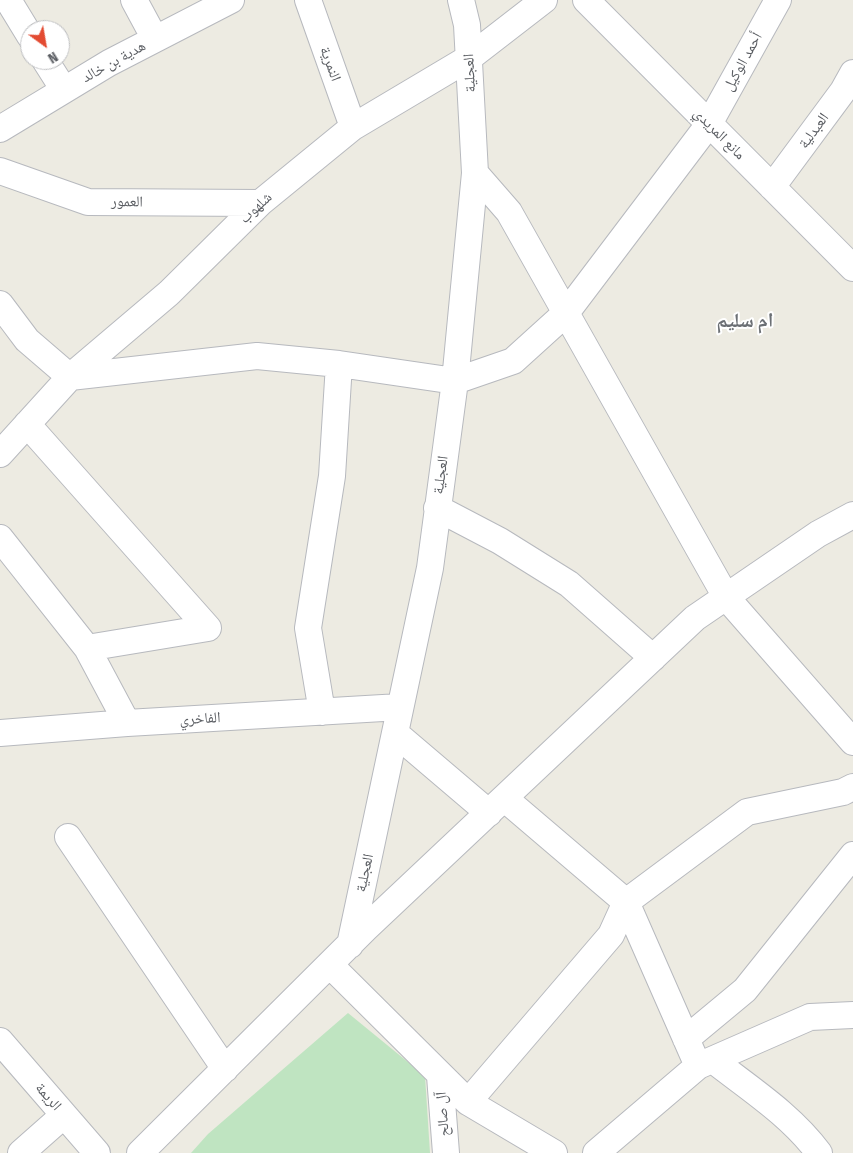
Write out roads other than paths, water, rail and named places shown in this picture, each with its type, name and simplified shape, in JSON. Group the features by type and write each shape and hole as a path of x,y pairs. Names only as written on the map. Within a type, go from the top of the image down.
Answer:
{"street":[{"path":"8,0 20,20"},
{"path":"134,0 155,40"},
{"name":"النمرية","path":"308,0 353,127"},
{"name":"العجلية","path":"350,945 430,568 455,381 475,172 467,25 461,0"},
{"name":"شلهوب","path":"2,445 27,424 70,377 169,293 260,203 353,127 469,58 544,0"},
{"name":"مانع المريدي","path":"586,0 853,268"},
{"name":"أحمد الوكيل","path":"455,381 513,361 566,313 709,124 778,0"},
{"name":"هدية بن خالد","path":"0,128 109,63 225,1"},
{"path":"51,70 64,90"},
{"name":"العبدلية","path":"772,187 843,91 853,73"},
{"name":"العمور","path":"0,170 88,202 260,203"},
{"path":"475,172 509,212 726,597 853,742"},
{"path":"0,304 27,340 70,377 257,356 340,364 455,381"},
{"path":"322,712 308,628 332,476 340,364"},
{"path":"27,424 208,628 87,648"},
{"path":"437,508 500,541 569,584 653,658"},
{"path":"140,1153 350,945 695,618 818,534 853,516"},
{"path":"0,538 87,648 127,723"},
{"name":"الفاخري","path":"0,733 127,723 400,707"},
{"path":"395,732 626,902 686,1038 706,1063 795,1124 808,1137 819,1153"},
{"path":"468,1102 611,935 626,902 747,812 843,792 853,787"},
{"path":"68,837 225,1069"},
{"path":"686,1038 744,990 853,855"},
{"path":"330,965 468,1102 554,1153"},
{"path":"596,1153 706,1063 810,1018 853,1015"},
{"name":"الريمة","path":"0,1041 96,1153"},
{"name":"آل صالح","path":"440,1076 446,1153"},
{"path":"21,1153 64,1115"}],"district":[{"name":"ام سليم","path":"745,321"}]}
